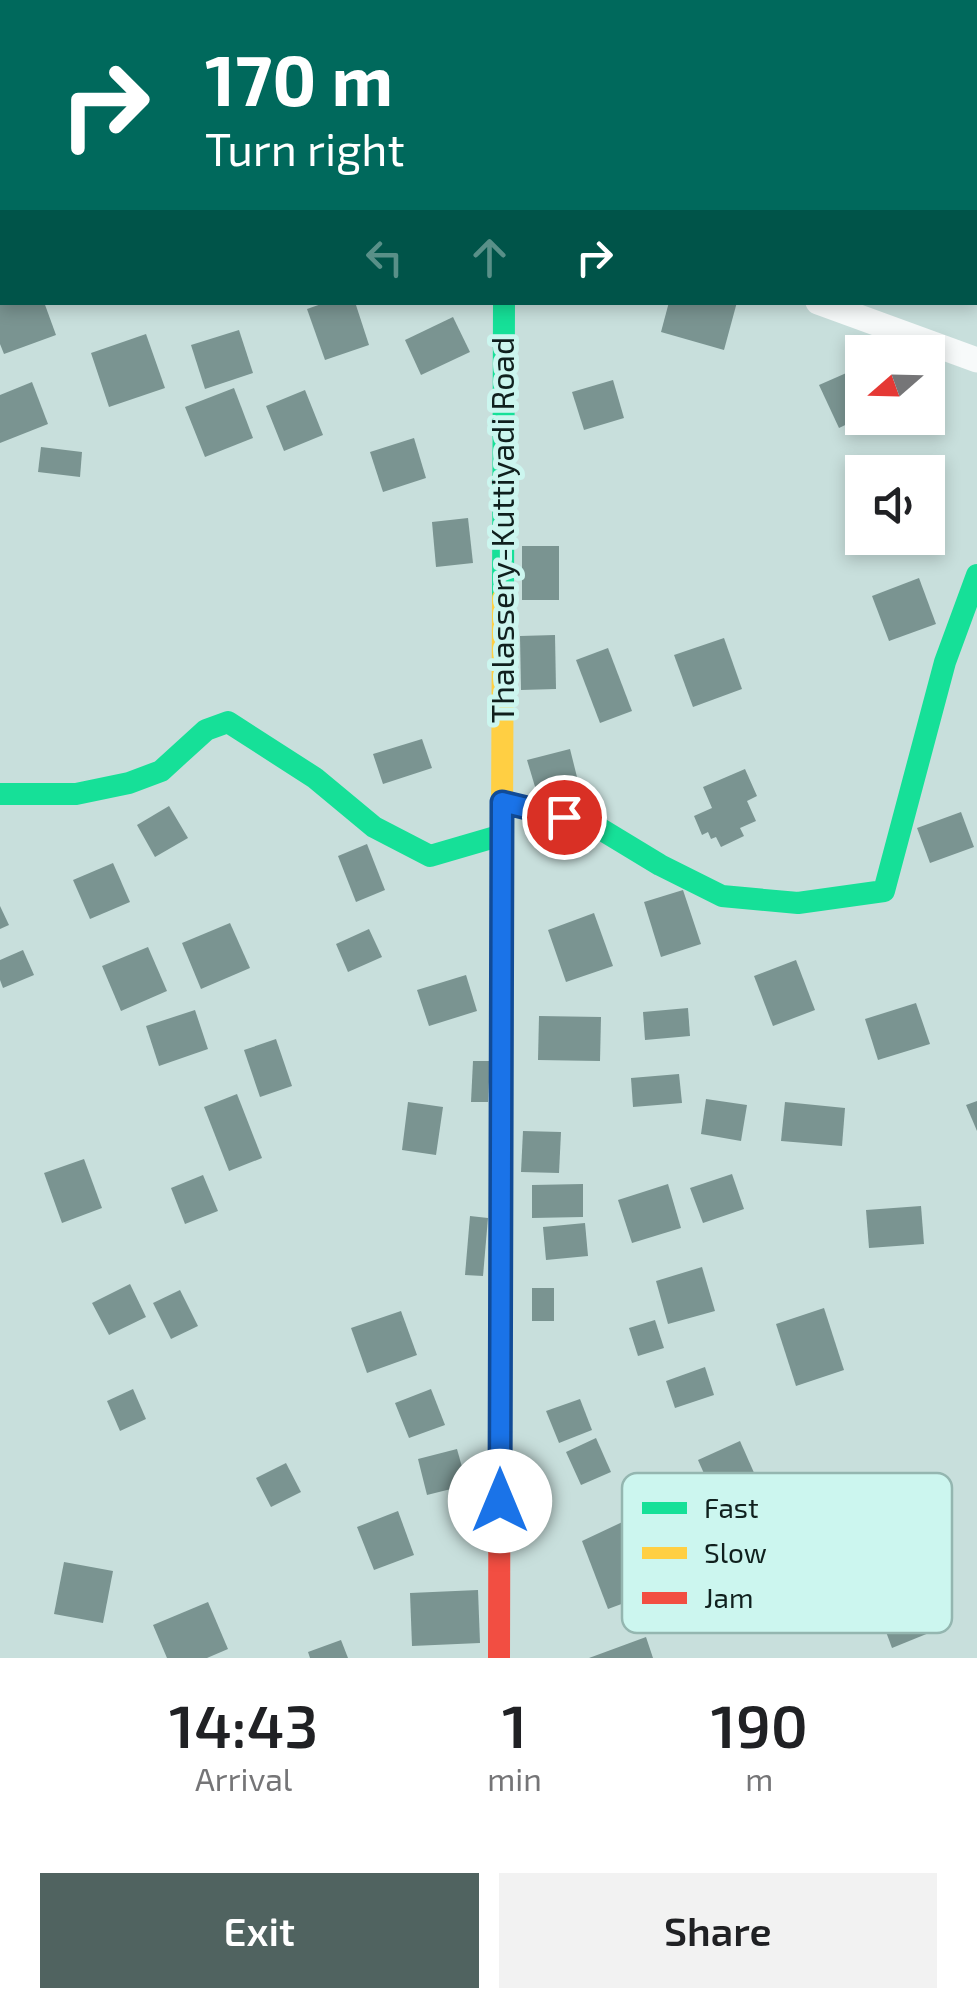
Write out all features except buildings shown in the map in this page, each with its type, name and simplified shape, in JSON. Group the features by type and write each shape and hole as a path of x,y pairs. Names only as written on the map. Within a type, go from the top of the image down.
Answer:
{"main road":[{"name":"Thalassery-Kuttiyadi Road","path":"499,1658 504,305"},
{"path":"502,802 594,825 722,896 798,903 884,891 945,662 977,576"},
{"path":"0,794 76,794 129,783 162,771 206,730 228,722 316,778 374,826 430,856 502,835"}],"street":[{"path":"826,305 977,360"}],"traffic: fast":[{"path":"503,598 504,305"},
{"path":"502,802 594,825 722,896 798,903 884,891 945,662 977,575"},
{"path":"0,794 76,794 129,783 161,771 206,730 228,722 315,778 374,827 430,856 502,835"}],"traffic: slow":[{"path":"500,1265 503,598"}],"traffic: jam":[{"path":"499,1658 500,1265"}],"route":[{"path":"500,1501 502,802 564,817"}]}
